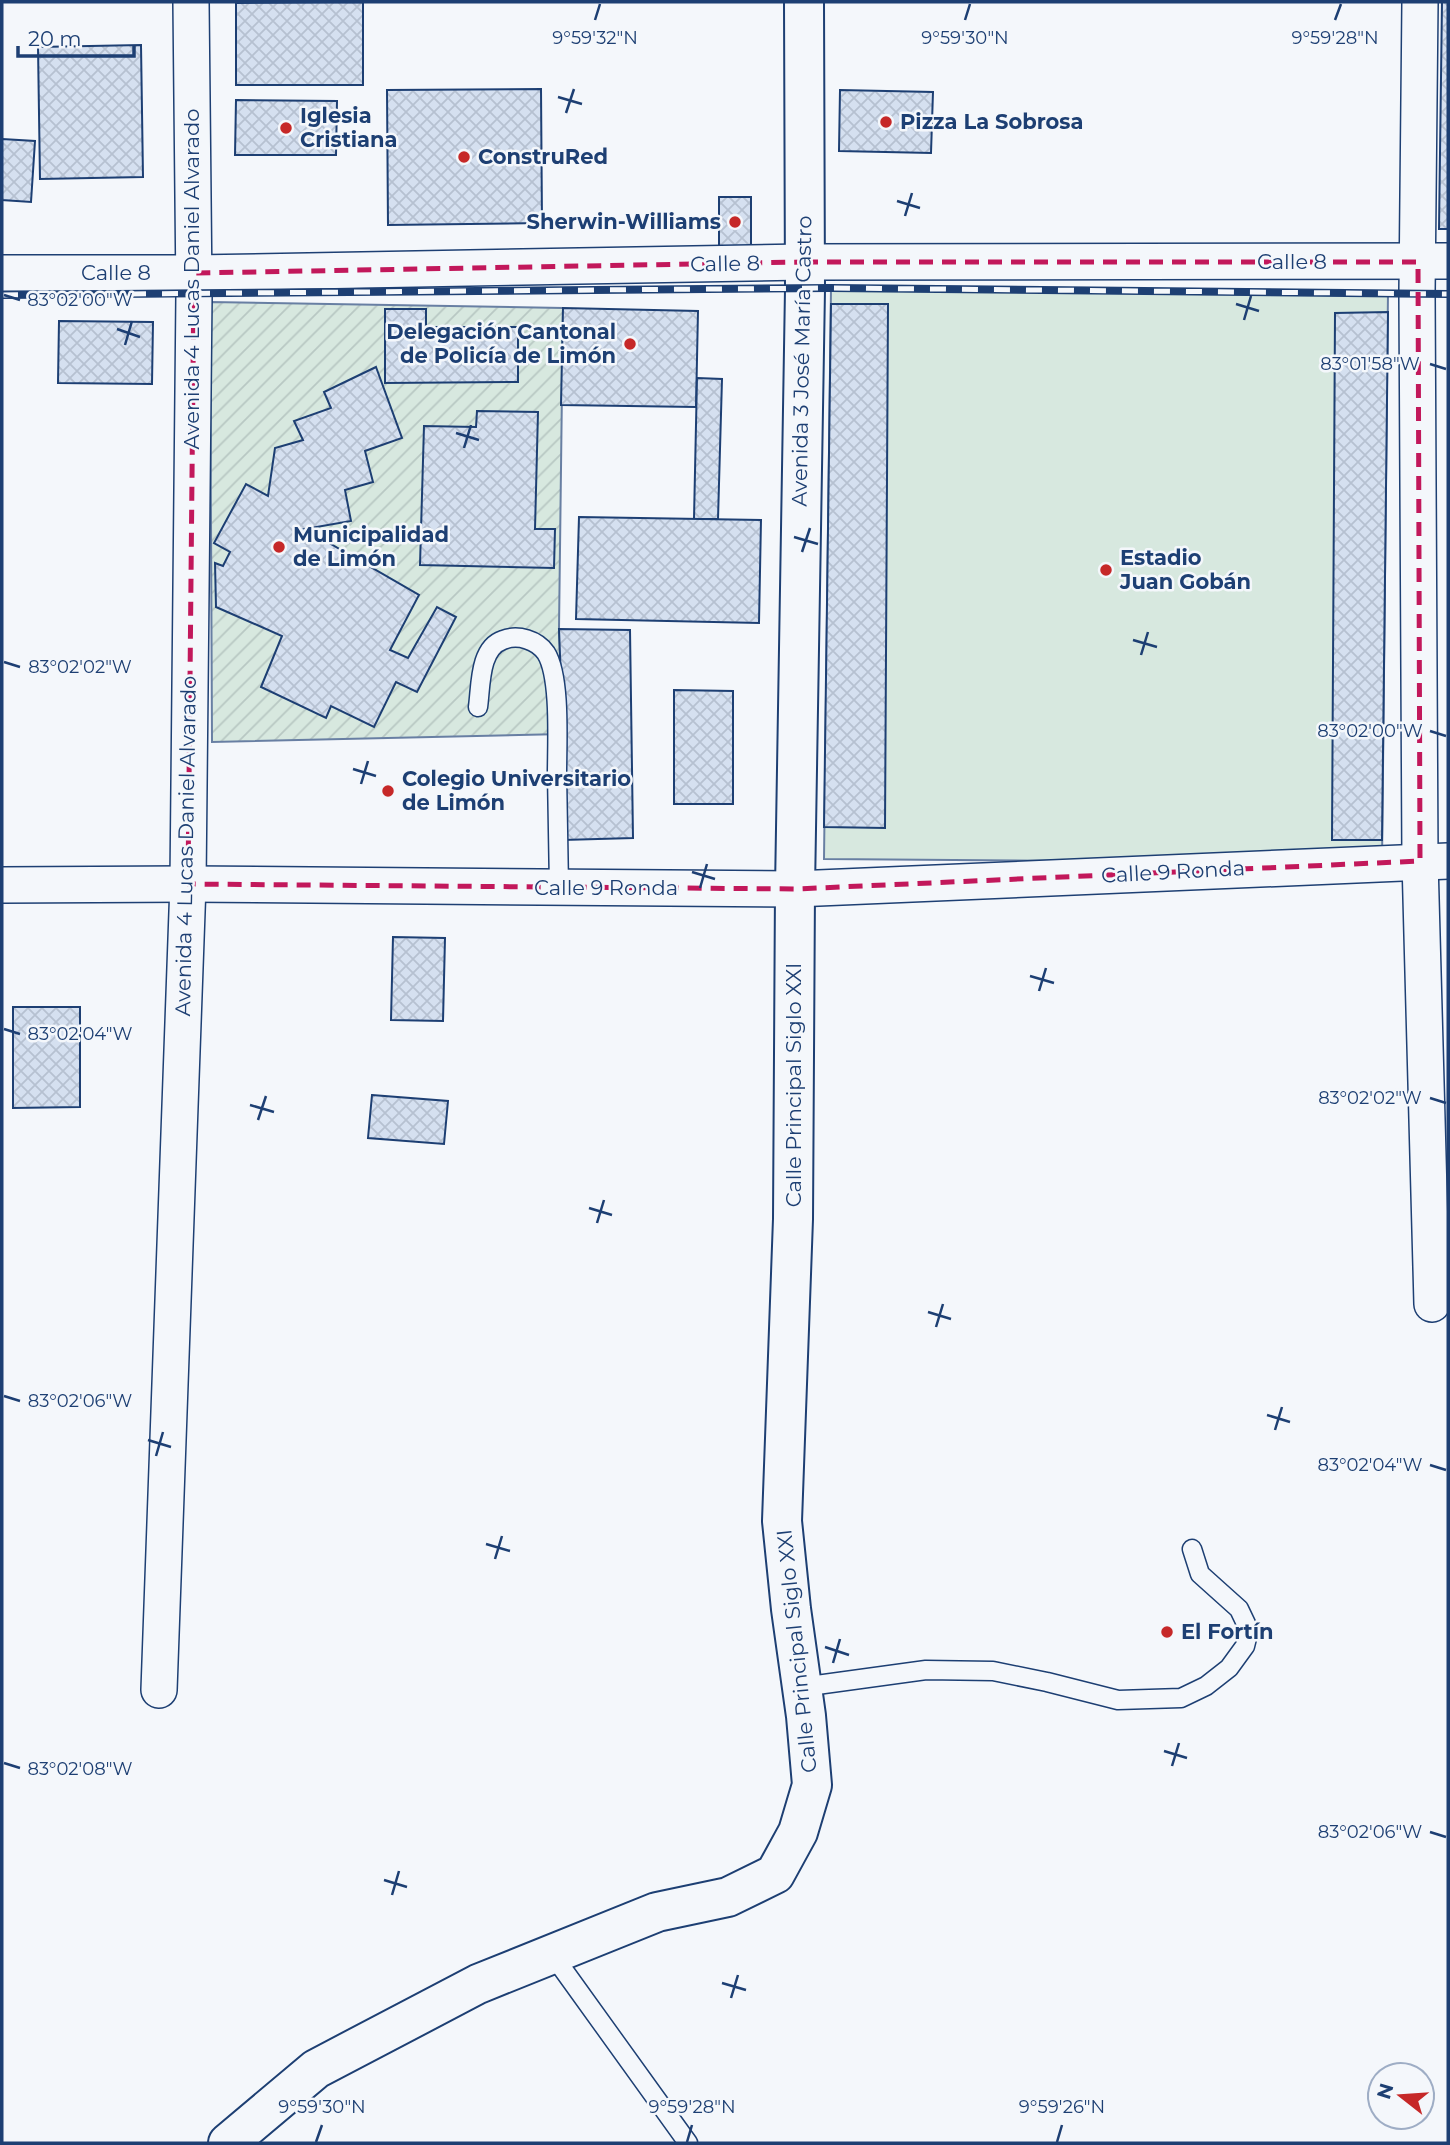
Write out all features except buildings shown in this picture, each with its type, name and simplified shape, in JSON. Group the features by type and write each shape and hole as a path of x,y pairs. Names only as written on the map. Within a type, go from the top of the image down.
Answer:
{"street":[{"name":"Avenida 4 Lucas Daniel Alvarado","path":"159,1690 188,884 194,273 191,2"},
{"name":"Avenida 3 José María Castro","path":"795,889 804,262 804,2"},
{"path":"1420,2 1433,261 1432,1304"},
{"name":"Calle 8","path":"2,273 194,273 804,262 1433,261"},
{"name":"Calle 9 Ronda","path":"2,885 795,889 1434,861"},
{"name":"Calle Principal Siglo XXI","path":"228,2143 316,2069 478,1984 657,1912 728,1896 775,1874 798,1832 812,1785 782,1521 793,1219 795,889"}],"lane":[{"path":"478,707 485,660 491,647 504,639 526,639 538,643 547,654 554,674 559,887"},
{"path":"802,1687 926,1670 993,1671 1118,1700 1181,1698 1206,1686 1229,1668 1245,1646 1249,1630 1239,1609 1200,1574 1192,1549"},
{"path":"551,1954 688,2143"}],"highlighted area":[{"path":"804,262 1418,262 1420,861 795,889 188,884 194,273"}],"shaded area":[{"name":"Estadio Juan Gobán","path":"831,288 1388,292 1382,863 824,859"},
{"path":"210,302 563,308 559,629 563,734 212,742"}],"railway":[{"path":"2,295 831,288 1448,294"}],"place":[{"name":"Pizza La Sobrosa","path":"886,122"},
{"name":"Iglesia Cristiana","path":"286,128"},
{"name":"ConstruRed","path":"464,157"},
{"name":"Sherwin-Williams","path":"735,222"},
{"name":"Delegación Cantonal de Policía de Limón","path":"630,344"},
{"name":"Municipalidad de Limón","path":"279,547"},
{"name":"Estadio Juan Gobán","path":"1106,570"},
{"name":"Colegio Universitario de Limón","path":"388,791"},
{"name":"El Fortín","path":"1167,1632"}]}
